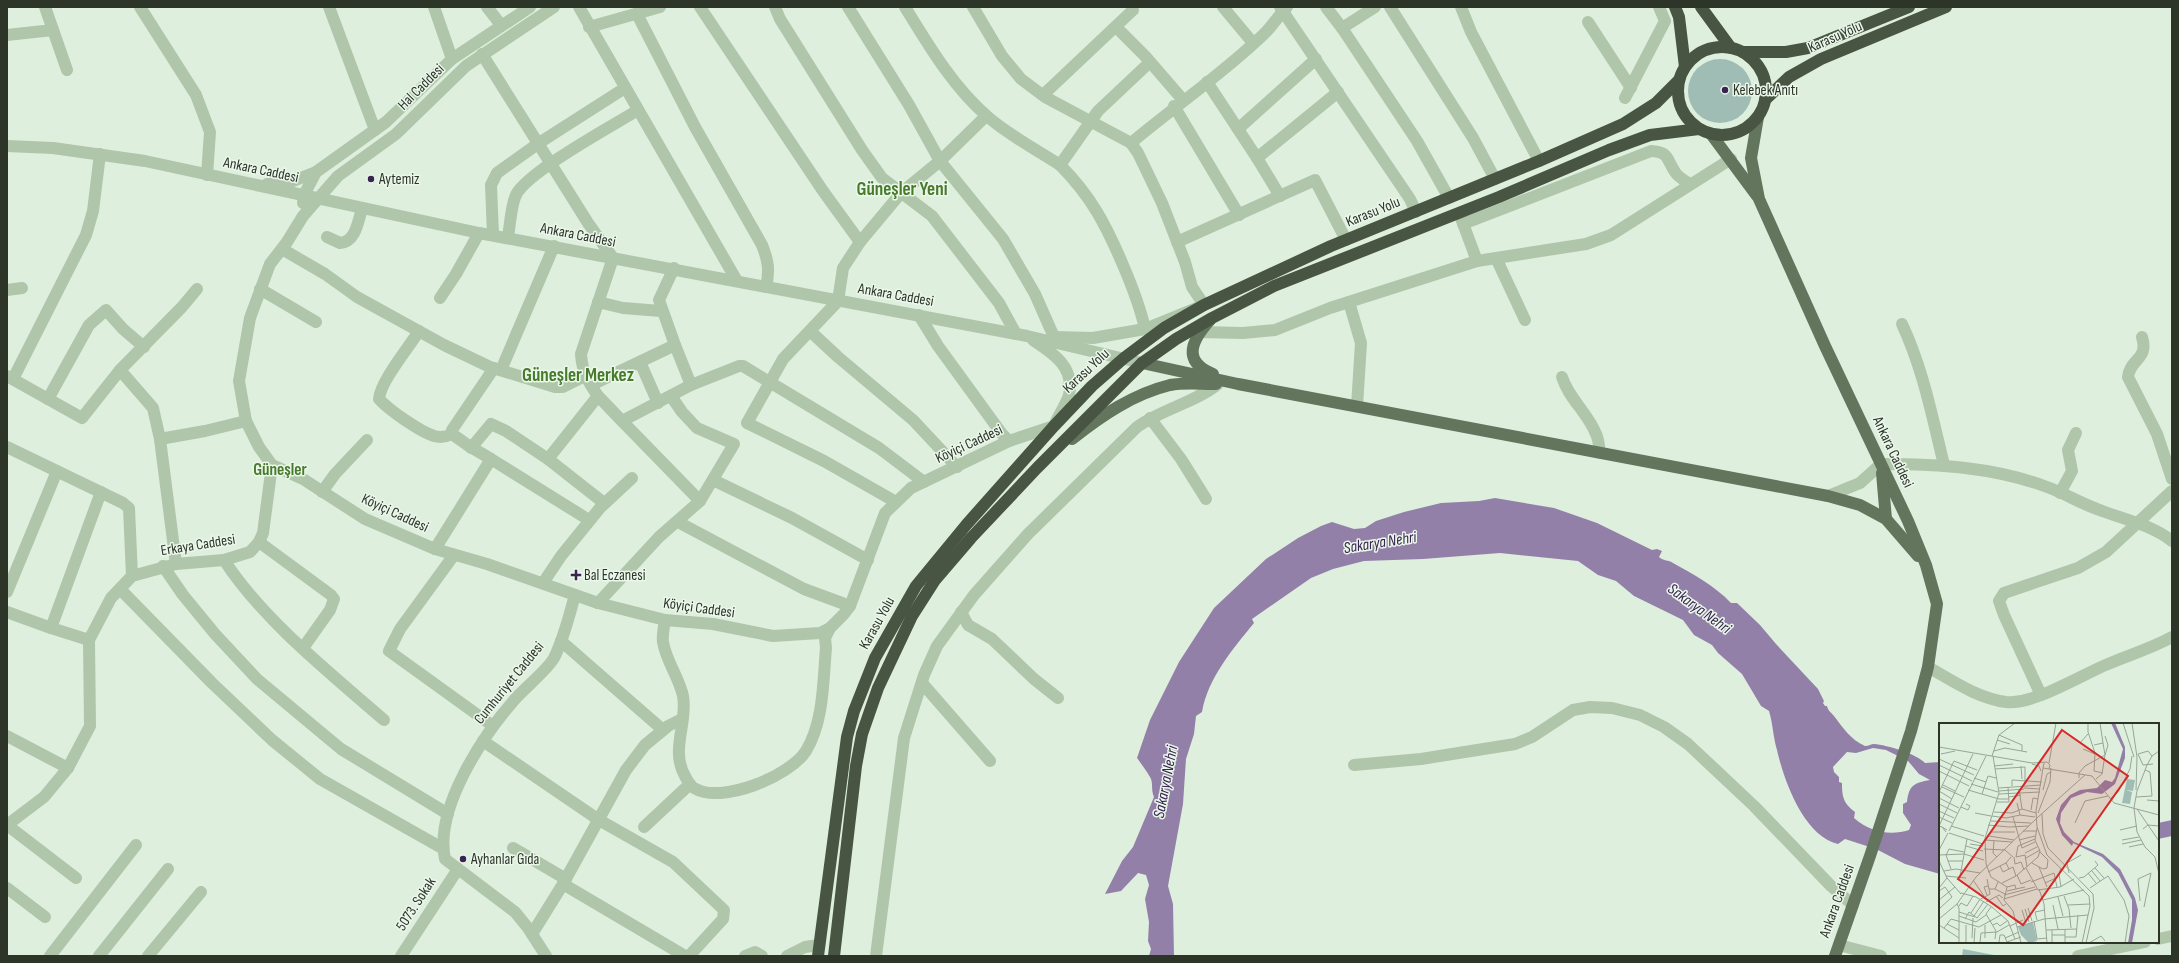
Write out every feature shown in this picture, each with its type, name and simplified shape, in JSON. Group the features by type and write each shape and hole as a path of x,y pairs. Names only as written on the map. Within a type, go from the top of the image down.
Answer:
{"highway":[{"path":"1676,7 1679,17 1684,67"},
{"path":"1701,7 1737,50 1754,60 1762,72 1766,86 1765,100 1758,117 1749,126 1737,133 1724,135 1712,134 1699,129 1688,120 1681,108 1678,94 1679,80 1684,67 1693,57 1705,50 1718,47 1737,50"},
{"name":"Karasu Yolu","path":"1737,50 1786,52 1808,48 1909,7"},
{"name":"Karasu Yolu","path":"1765,100 1789,77 1821,59 1946,7"},
{"name":"Karasu Yolu","path":"819,950 847,738 854,711 875,658 916,586 967,524 1054,426 1092,386 1124,358 1164,328 1204,305 1346,240 1539,161 1636,116 1656,103 1679,80"},
{"name":"Karasu Yolu","path":"834,956 856,766 862,734 878,688 905,629 935,580 971,538 1037,468 1142,363 1176,339 1212,318 1274,286 1461,219 1609,150 1650,135 1699,129"}],"main road":[{"path":"1758,117 1751,158 1759,199"},
{"path":"1712,134 1759,199"},
{"name":"Ankara Caddesi","path":"1759,199 1818,332 1881,464 1926,565 1937,604 1928,667 1911,731 1837,950"},
{"path":"1212,318 1199,332 1193,348 1193,359 1198,366 1206,371 1238,384"},
{"path":"1142,363 1238,384 1828,496 1860,505 1886,519 1926,565"},
{"path":"1037,468 1094,422 1126,402 1171,385 1238,384"},
{"path":"1881,464 1886,519"}],"street":[{"path":"45,7 67,70"},
{"path":"140,7 196,95 210,132 208,175"},
{"path":"329,7 375,130"},
{"path":"434,7 452,59"},
{"path":"487,7 501,25"},
{"name":"Hal Caddesi","path":"303,216 338,176 396,134 466,66 554,7"},
{"path":"580,7 589,27 737,281"},
{"path":"589,27 660,7"},
{"path":"700,7 822,191 860,242"},
{"path":"775,7 780,19 862,150 882,178 932,216 999,303 1021,335 1056,355 1068,372 1068,395 1054,426"},
{"path":"848,7 909,106 940,161 1003,239 1035,294 1054,337"},
{"path":"905,7 934,54 986,116 1060,165 1078,183 1095,206 1109,233 1140,306 1145,328"},
{"path":"973,7 1002,56 1021,79 1043,95 1131,143 1138,152 1177,242 1192,287 1204,305 1145,328 1093,338 1021,335"},
{"path":"1222,7 1253,43"},
{"path":"1326,7 1342,28 1417,141 1449,198"},
{"path":"1342,28 1374,7"},
{"path":"1461,7 1471,32 1539,161"},
{"path":"1588,22 1628,93 1665,21 1659,7"},
{"path":"1131,143 1266,32 1284,8 1316,59 1410,199 1416,212"},
{"path":"1395,8 1473,138 1495,179"},
{"name":"Hal Caddesi","path":"304,195 316,172 375,130 452,59 523,9"},
{"path":"1043,95 1133,10"},
{"path":"637,14 692,120 762,244 769,262 770,272 766,287"},
{"path":"1116,27 1150,62 1179,103 1239,215"},
{"path":"7,35 53,30"},
{"path":"482,54 588,223 613,258 581,354 588,381 598,396 700,502"},
{"path":"1238,129 1316,59"},
{"path":"1060,165 1098,110 1150,62"},
{"path":"1207,82 1280,196"},
{"path":"493,235 491,185 497,173 539,143 625,88"},
{"path":"1257,158 1338,92"},
{"path":"508,237 516,196 523,186 551,163 638,110"},
{"path":"896,502 824,461 747,423 783,359 838,301 844,268 860,242 901,193 940,161 986,116"},
{"name":"Ankara Caddesi","path":"7,146 100,154 145,161 255,186 304,195 479,233 674,268 838,301 1021,335 1142,363"},
{"path":"1477,261 1461,219 1651,151 1662,152 1665,154 1675,172 1690,184"},
{"path":"100,154 93,211 86,235 10,378 82,418 120,370 144,348 197,289"},
{"path":"1199,332 1236,333 1275,330 1349,302 1477,261 1586,244 1611,235 1731,159"},
{"path":"255,186 293,181 316,172"},
{"path":"1177,242 1314,180 1346,240"},
{"path":"303,648 330,610 334,599 331,595 259,542 269,498 272,465 259,447 246,421 239,381 250,318 260,289 270,264 282,249 303,216 304,195"},
{"path":"327,238 340,243 349,240 353,236 362,208"},
{"path":"440,298 456,274 479,233"},
{"path":"452,434 452,430 497,369 554,246"},
{"path":"282,249 325,274 357,296 420,331 497,369 555,387 563,387 588,381 640,362 675,345"},
{"path":"1496,258 1525,320"},
{"path":"674,268 659,300 661,311 691,385"},
{"path":"7,290 22,288"},
{"path":"260,289 316,322"},
{"path":"598,302 623,308 661,311"},
{"path":"1349,302 1361,343 1358,406"},
{"path":"48,399 89,325 106,310 123,329 144,348"},
{"path":"919,316 1002,434 1009,441"},
{"path":"1902,324 1915,354 1924,381 1944,464"},
{"path":"810,330 838,356 914,420 957,467"},
{"path":"420,331 391,373 379,394 379,399 388,409 434,436 445,437 452,434"},
{"path":"2142,337 2145,347 2141,357 2131,368 2128,377 2157,434 2172,478"},
{"path":"640,362 658,402"},
{"path":"622,421 691,385 743,366 770,380 785,392 879,448 924,482"},
{"path":"120,370 153,408 160,439 176,564"},
{"path":"1562,377 1566,390 1589,419 1597,436 1600,453"},
{"path":"876,956 904,738 922,683 937,646 961,612 1028,534 1132,432 1150,418 1203,394 1218,384"},
{"path":"548,459 598,396"},
{"path":"598,603 659,537 700,502 734,444 697,428 682,412 671,396"},
{"path":"1150,418 1181,459 1206,499"},
{"path":"160,439 205,432 246,421"},
{"path":"471,448 491,424 506,431 548,459 604,501 603,505"},
{"name":"Köyiçi Caddesi","path":"272,465 303,478 364,519 435,549 543,583 598,603 664,620 713,624 773,636 820,633 830,628 850,606 885,513 911,488 1009,441 1054,426"},
{"path":"2060,493 2072,471 2068,450 2076,433"},
{"path":"452,434 471,448 492,459 589,520"},
{"path":"322,492 335,474 367,440"},
{"path":"7,447 101,492 129,508 132,576"},
{"path":"435,549 492,459"},
{"path":"1828,496 1860,483 1881,464 1944,464 1993,473 2046,486 2094,508 2150,527 2172,541"},
{"path":"7,592 57,471"},
{"path":"543,583 589,520 632,478"},
{"path":"713,480 792,518 868,560"},
{"path":"2041,695 2004,615 1999,601 2000,596 2004,592 2078,568 2106,552 2135,523 2172,491"},
{"path":"51,628 101,492"},
{"path":"678,522 804,588 850,606"},
{"name":"Erkaya Caddesi","path":"7,825 44,797 68,768 90,726 89,640 111,598 132,576 163,566 224,560 250,552 259,542"},
{"path":"454,555 400,629 388,651 493,726"},
{"path":"224,560 235,578 303,648 384,720"},
{"path":"163,566 183,595 215,634 258,679 341,749 448,814"},
{"path":"120,589 212,683 272,740 320,779 442,848 445,859 515,912 532,934 546,956"},
{"name":"Cumhuriyet Caddesi","path":"442,848 444,829 448,814 475,752 493,726 529,683 553,659 561,641 575,595"},
{"path":"7,612 89,640"},
{"path":"961,612 968,625 992,639 1034,679 1058,698"},
{"path":"664,620 663,641 682,694 682,719 678,750 684,774 694,788 702,791 723,794 751,787 785,770 805,752 818,721 826,648 825,638 830,628"},
{"path":"1928,667 1990,699 2008,702 2041,695 2109,663 2148,650 2172,636"},
{"path":"561,641 663,730"},
{"path":"922,683 990,761"},
{"path":"1354,766 1421,759 1515,744 1532,737 1573,710 1590,706 1612,708 1633,713 1664,727 1688,744 1754,806 1831,886 1853,905"},
{"path":"532,934 564,882 626,770 645,745 663,730 682,719"},
{"path":"7,737 68,768"},
{"path":"483,741 599,820 673,862 724,910 723,919 689,956"},
{"path":"644,827 690,784"},
{"path":"7,825 76,878"},
{"path":"50,956 136,845"},
{"path":"513,848 564,882 685,956"},
{"path":"99,956 168,869"},
{"name":"5073. Sokak","path":"401,956 458,869"},
{"path":"7,888 45,917"},
{"path":"148,956 200,892"},
{"path":"2159,939 2172,936"},
{"path":"2078,956 2140,943"},
{"path":"787,956 805,946 819,950"},
{"path":"1837,950 1881,956"},
{"path":"745,956 755,952 762,956"}],"shaded area":[{"path":"1720,59 1732,62 1743,68 1749,79 1752,91 1749,103 1743,114 1732,120 1720,123 1708,120 1697,114 1691,103 1688,91 1691,79 1697,68 1708,62"},
{"path":"1963,949 1994,955 1994,956 1962,956"}],"water":[{"name":"Sakarya Nehri","path":"1495,498 1554,508 1597,523 1652,550 1657,549 1662,551 1659,557 1671,562 1704,581 1731,603 1737,603 1760,625 1818,689 1825,706 1827,706 1851,737 1865,746 1874,744 1886,746 1915,756 1925,763 1939,762 1939,874 1905,864 1876,849 1845,839 1838,844 1826,839 1815,830 1797,806 1790,791 1780,763 1769,711 1761,706 1742,674 1718,653 1712,645 1694,635 1683,620 1634,596 1616,581 1598,575 1578,561 1500,553 1423,559 1364,561 1333,569 1311,578 1252,619 1254,623 1229,654 1215,676 1205,700 1202,712 1196,716 1194,734 1186,759 1183,804 1168,886 1173,904 1174,956 1149,956 1151,949 1148,941 1149,922 1145,899 1149,885 1146,875 1138,873 1121,891 1105,894 1122,861 1133,847 1154,797 1151,779 1137,758 1150,720 1179,662 1214,608 1266,559 1298,538 1332,522 1354,529 1365,528 1376,521 1404,512 1441,503 1479,501","holes":["1873,748 1886,750 1908,761 1919,774 1930,780 1920,782 1913,786 1909,792 1907,802 1903,804 1903,813 1911,825 1909,830 1895,833 1880,832 1867,827 1854,818 1855,812 1848,806 1844,799 1842,783 1839,782 1839,777 1834,772 1833,767 1847,752 1856,753"]},
{"path":"2172,820 2172,836 2159,839 2159,823"}],"place":[{"name":"Kelebek Anıtı","path":"1725,90"},
{"name":"Aytemiz","path":"371,179"},
{"name":"Bal Eczanesi","path":"576,575"},
{"name":"Ayhanlar Gıda","path":"463,859"}],"district":[{"name":"Güneşler Yeni","path":"902,189"},
{"name":"Güneşler Merkez","path":"578,375"},
{"name":"Güneşler","path":"280,470"}]}
